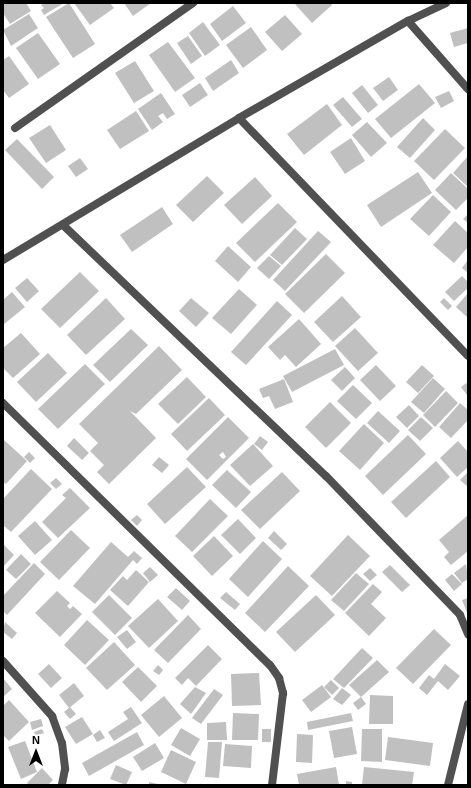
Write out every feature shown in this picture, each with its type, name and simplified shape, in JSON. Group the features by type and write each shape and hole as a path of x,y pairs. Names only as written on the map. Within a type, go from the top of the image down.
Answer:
{"street":[{"path":"14,128 193,3"},
{"path":"3,260 239,118 408,21 446,3"},
{"path":"408,21 468,89"},
{"path":"239,118 468,356"},
{"path":"63,225 326,476 460,615 468,634"},
{"path":"3,403 270,665 279,678 284,693 272,785"},
{"path":"3,661 52,716 62,743 65,769 62,785"},
{"path":"448,785 468,704"}],"building":[{"path":"6,3 26,3 31,11 10,24 3,13 3,5"},
{"path":"44,3 64,3 44,15 41,10 44,8 41,5"},
{"path":"69,3 95,44 73,58 46,17"},
{"path":"74,3 110,3 114,8 90,25"},
{"path":"124,3 151,3 133,16"},
{"path":"294,3 331,3 332,5 312,23"},
{"path":"233,6 246,23 222,41 210,24"},
{"path":"29,14 38,28 11,46 3,30"},
{"path":"285,15 302,34 282,51 265,32"},
{"path":"203,22 220,45 205,56 189,33"},
{"path":"251,27 267,50 243,68 226,45"},
{"path":"468,28 468,43 454,47 450,33"},
{"path":"38,33 60,64 38,79 16,48"},
{"path":"188,36 202,56 191,64 177,43"},
{"path":"168,42 195,78 175,92 149,55"},
{"path":"9,56 29,84 9,98 3,90 3,60"},
{"path":"231,60 239,73 213,91 205,78"},
{"path":"135,61 154,91 134,103 115,73"},
{"path":"389,77 398,90 383,101 373,88"},
{"path":"200,83 208,95 190,107 182,95"},
{"path":"419,84 435,103 391,138 375,119"},
{"path":"362,85 378,105 368,113 352,93"},
{"path":"449,91 454,101 441,108 435,97"},
{"path":"161,93 175,114 167,119 163,113 158,116 163,122 152,130 138,109"},
{"path":"343,97 362,119 352,127 333,105"},
{"path":"327,104 342,125 304,155 287,134"},
{"path":"136,111 149,131 120,149 107,130"},
{"path":"423,118 435,130 410,158 397,147"},
{"path":"367,122 387,143 371,157 352,135"},
{"path":"50,125 66,150 46,163 29,138"},
{"path":"445,129 465,148 434,180 414,161"},
{"path":"351,138 365,161 345,174 330,152"},
{"path":"17,139 54,177 42,189 5,150"},
{"path":"468,156 468,187 453,173"},
{"path":"80,158 88,169 76,177 68,166"},
{"path":"418,172 432,193 381,227 367,205"},
{"path":"451,173 468,189 468,198 456,210 435,190"},
{"path":"207,176 224,193 193,222 176,205"},
{"path":"255,177 272,196 242,224 224,205"},
{"path":"433,195 451,212 429,236 410,219"},
{"path":"278,203 297,222 255,262 236,243"},
{"path":"162,207 173,224 132,252 120,235"},
{"path":"468,214 468,223 463,219"},
{"path":"455,221 468,233 468,247 454,263 433,245"},
{"path":"295,228 307,239 282,265 270,255"},
{"path":"318,231 331,242 285,291 273,280"},
{"path":"228,246 251,267 238,282 215,261"},
{"path":"326,254 345,273 304,313 285,294"},
{"path":"269,256 281,266 269,279 257,268"},
{"path":"468,260 468,273 462,268"},
{"path":"80,272 99,291 60,328 41,309"},
{"path":"462,276 468,282 468,288 454,301 445,292"},
{"path":"27,278 39,291 27,302 15,288"},
{"path":"239,289 257,305 231,334 212,318"},
{"path":"12,292 25,307 3,325 3,300"},
{"path":"468,293 468,318 456,307"},
{"path":"342,296 361,317 333,342 314,322"},
{"path":"106,298 125,319 86,355 67,335"},
{"path":"191,298 209,313 196,327 179,311"},
{"path":"444,298 452,306 448,310 440,302"},
{"path":"277,301 292,315 246,365 231,352"},
{"path":"299,319 321,344 296,367 285,355 280,360 268,347"},
{"path":"355,328 378,353 358,371 335,346"},
{"path":"131,329 148,345 110,382 93,365"},
{"path":"21,333 40,354 13,378 3,368 3,348"},
{"path":"159,346 182,370 136,414 130,411 156,438 109,484 97,472 104,465 90,451 98,443 79,424"},
{"path":"335,349 344,365 292,392 283,376"},
{"path":"48,353 67,373 36,402 17,382"},
{"path":"85,364 105,384 58,429 38,409"},
{"path":"376,365 396,386 380,401 360,380"},
{"path":"422,365 434,376 418,393 406,382"},
{"path":"345,367 355,378 342,391 331,380"},
{"path":"187,377 206,397 178,424 158,404"},
{"path":"433,378 445,389 424,413 411,402"},
{"path":"284,379 293,402 275,409 269,396 263,398 259,389"},
{"path":"468,382 468,394 467,395 461,387"},
{"path":"353,385 372,403 356,419 337,401"},
{"path":"446,391 458,403 435,427 423,415"},
{"path":"209,398 225,415 187,451 171,434"},
{"path":"330,402 351,423 326,448 305,427"},
{"path":"460,403 468,410 468,420 451,438 439,427"},
{"path":"409,405 419,416 407,428 396,417"},
{"path":"378,411 400,431 389,443 367,423"},
{"path":"228,417 249,438 207,480 186,459","holes":["223,452 226,457 223,459 219,455"]},
{"path":"421,417 433,428 420,441 408,430"},
{"path":"364,424 384,443 360,470 339,451"},
{"path":"408,435 426,454 383,495 365,476"},
{"path":"260,436 268,442 262,450 254,444"},
{"path":"74,438 89,453 82,460 67,446"},
{"path":"3,439 27,461 6,484 3,482"},
{"path":"458,441 468,452 468,467 457,477 440,458"},
{"path":"253,444 273,466 250,486 230,465"},
{"path":"29,452 35,458 30,463 24,457"},
{"path":"159,457 169,465 162,473 152,465"},
{"path":"436,461 450,477 406,518 391,502"},
{"path":"187,467 206,487 165,524 147,504"},
{"path":"31,469 52,489 11,532 3,525 3,499"},
{"path":"227,470 251,492 236,508 212,485"},
{"path":"282,472 300,491 260,529 241,510"},
{"path":"468,472 468,487 460,480"},
{"path":"56,478 62,484 56,489 50,483"},
{"path":"70,488 90,508 58,538 42,522 66,498 62,495"},
{"path":"210,499 228,516 192,552 175,536"},
{"path":"137,515 142,520 137,526 131,520"},
{"path":"468,515 468,551 451,565 444,557 449,552 439,540"},
{"path":"238,519 256,538 240,554 221,535"},
{"path":"35,521 52,540 35,555 18,536"},
{"path":"71,530 90,548 59,580 40,562"},
{"path":"274,531 287,544 281,550 268,538"},
{"path":"348,535 370,556 332,596 310,576"},
{"path":"214,536 233,556 212,576 193,556"},
{"path":"263,541 282,559 248,597 229,579"},
{"path":"111,542 128,557 134,551 142,558 137,564 133,560 95,604 73,586"},
{"path":"3,544 14,555 3,567"},
{"path":"21,554 31,564 16,579 6,570"},
{"path":"34,563 45,574 7,615 3,611 3,596"},
{"path":"466,564 468,579 462,583 454,573"},
{"path":"390,565 410,585 402,592 382,572"},
{"path":"288,566 309,586 265,632 245,613"},
{"path":"150,567 158,575 150,582 143,573"},
{"path":"370,568 377,575 370,581 363,574"},
{"path":"136,570 149,582 128,606 110,590 123,576 127,580"},
{"path":"356,573 369,584 344,611 331,600"},
{"path":"452,574 462,584 454,591 445,580"},
{"path":"373,584 382,592 371,604 386,618 369,636 345,613"},
{"path":"176,588 190,601 182,610 167,597"},
{"path":"57,591 70,603 67,606 70,609 73,606 82,614 60,637 35,613"},
{"path":"226,592 240,604 235,610 220,598"},
{"path":"109,595 132,618 115,635 92,612"},
{"path":"316,595 335,615 295,652 276,632"},
{"path":"468,598 468,615 462,600"},
{"path":"158,599 178,621 149,648 128,626"},
{"path":"188,615 201,629 168,663 154,650"},
{"path":"87,620 109,640 85,665 64,645"},
{"path":"5,622 17,633 12,639 3,632"},
{"path":"434,629 451,645 413,684 396,668"},
{"path":"127,630 136,642 127,649 117,637"},
{"path":"114,642 135,665 107,690 86,668"},
{"path":"208,645 222,659 196,686 188,678 182,685 175,678"},
{"path":"362,648 373,658 344,688 333,679"},
{"path":"377,660 389,672 361,697 349,685"},
{"path":"49,664 62,678 51,688 38,674"},
{"path":"445,664 460,676 448,690 438,681 427,695 419,688 429,675 434,679"},
{"path":"158,665 163,670 159,675 153,671"},
{"path":"138,667 157,686 141,702 122,682"},
{"path":"259,673 261,705 232,706 231,674"},
{"path":"3,678 12,689 3,697"},
{"path":"331,680 339,688 332,695 324,687"},
{"path":"74,683 84,696 69,708 59,695"},
{"path":"322,685 331,697 311,712 302,700"},
{"path":"195,687 206,693 191,714 180,704"},
{"path":"342,688 351,695 342,705 333,699"},
{"path":"214,689 223,695 201,724 192,718"},
{"path":"370,695 393,696 393,724 369,724"},
{"path":"164,696 182,718 159,737 141,715"},
{"path":"361,697 366,704 358,710 353,703"},
{"path":"9,700 29,722 9,741 3,735 3,706"},
{"path":"70,707 76,714 70,719 64,712"},
{"path":"131,707 142,723 114,741 108,732 128,719 123,712"},
{"path":"233,713 259,714 258,740 232,740"},
{"path":"351,713 353,721 308,730 307,722"},
{"path":"82,717 93,734 76,744 65,727"},
{"path":"41,719 43,726 32,730 30,722"},
{"path":"226,722 227,740 207,740 207,723"},
{"path":"352,727 357,754 334,758 329,731"},
{"path":"181,728 200,739 190,756 171,745"},
{"path":"42,729 44,733 36,736 34,732"},
{"path":"262,729 271,729 271,742 262,742"},
{"path":"362,729 382,729 382,762 361,761"},
{"path":"100,730 105,738 97,742 93,735"},
{"path":"137,732 144,745 89,776 82,763"},
{"path":"297,734 313,735 312,763 296,762"},
{"path":"388,737 433,743 430,766 385,760"},
{"path":"25,741 37,772 21,779 8,747"},
{"path":"208,742 222,742 219,778 205,777"},
{"path":"155,743 164,758 142,771 133,757"},
{"path":"225,744 252,746 251,768 223,766"},
{"path":"171,750 196,762 186,784 161,772"},
{"path":"116,765 132,772 126,785 110,779"},
{"path":"336,767 339,785 299,785 297,774"},
{"path":"364,767 414,772 412,785 362,785"},
{"path":"42,768 53,780 48,785 29,785 27,783"},
{"path":"346,781 352,782 352,785 346,785"},
{"path":"149,782 158,784 158,785 149,785"}]}
